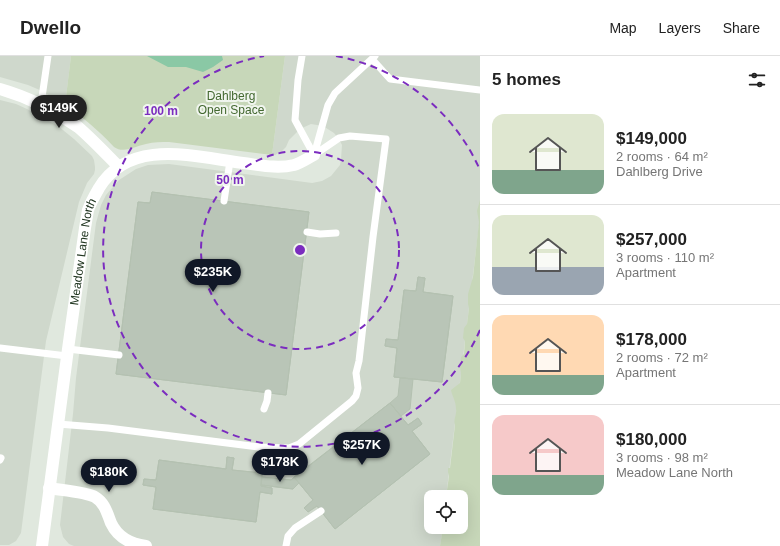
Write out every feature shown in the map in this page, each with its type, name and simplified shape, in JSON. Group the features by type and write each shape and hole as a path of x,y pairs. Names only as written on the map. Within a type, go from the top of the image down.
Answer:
{"street":[{"path":"0,89 41,104 53,111 79,128 118,166"},
{"name":"Meadow Lane North","path":"42,546 67,352 85,228 89,209 105,178 118,166 131,160 146,155 164,153 273,167 296,165 314,155"},
{"path":"49,488 88,494 95,497 107,510 111,523 120,535 127,541 136,545 146,546"}],"lane":[{"path":"41,104 48,56"},
{"path":"302,56 298,80 295,120 314,155"},
{"path":"314,155 328,105 334,93 373,58 390,79 480,90"},
{"path":"58,424 108,428 259,447 289,448 299,444 352,402 356,396 358,388 356,373 386,139 350,136 339,138 314,155"},
{"path":"224,201 230,161"},
{"path":"307,232 320,234 336,233"},
{"path":"0,348 119,355"},
{"path":"264,409 268,393"},
{"path":"286,546 288,536 295,528 321,511"}],"shaded area":[{"path":"0,56 71,56 65,105 42,91 28,85 0,77"},
{"path":"147,56 222,56 223,60 203,72 186,67 168,67"},
{"path":"285,56 480,56 480,217 447,490 424,490 424,534 442,534 440,546 74,546 69,544 63,537 60,525 76,378 96,223 101,205 106,195 119,180 136,169 148,165 169,164 312,183 322,181 331,176 340,165 342,145 334,133 323,126 311,124 300,129 289,140 286,147 282,151 272,155"},
{"path":"0,100 16,104 58,126 92,156 95,167 94,174 87,183 79,202 46,341 21,533 16,541 9,545 0,545"}],"green space":[{"name":"Dahlberg Open Space","path":"71,56 285,56 272,155 169,142 149,143 126,150 118,149 114,147 91,124 65,105"},
{"path":"480,200 480,546 440,546 442,534 468,534 468,490 447,490 449,476 448,468 450,468 456,411 451,390 460,383 461,357 464,354 465,341 463,338 464,328 467,324 469,308 468,294 473,277 479,222 477,211"}],"building":[{"path":"152,192 309,212 286,395 116,374 138,202 150,203"},
{"path":"152,192 309,212 286,395 116,374 138,202 150,203"},
{"path":"418,277 425,278 423,292 453,296 442,382 394,377 397,348 385,346 386,339 398,340 404,290 416,291"},
{"path":"418,277 425,278 423,292 453,296 442,382 394,377 397,348 385,346 386,339 398,340 404,290 416,291"},
{"path":"400,378 413,379 410,409 401,416 390,403 398,396"},
{"path":"390,403 408,425 418,418 422,424 412,431 430,454 335,529 317,506 308,512 304,508 313,500 299,483 293,489 261,485 272,488 272,494 260,492 256,522 153,509 156,487 143,485 144,479 156,480 159,460 226,469 227,457 234,458 232,470 262,473 262,477 291,480"},
{"path":"390,403 408,425 418,418 422,424 412,431 430,454 335,529 317,506 308,512 304,508 313,500 294,477"},
{"path":"227,457 234,458 232,470 262,473 261,486 272,488 272,494 260,492 256,522 153,509 156,487 143,485 144,479 156,480 159,460 226,469"},
{"path":"262,477 291,480 294,477 299,483 293,489 261,485"}]}
